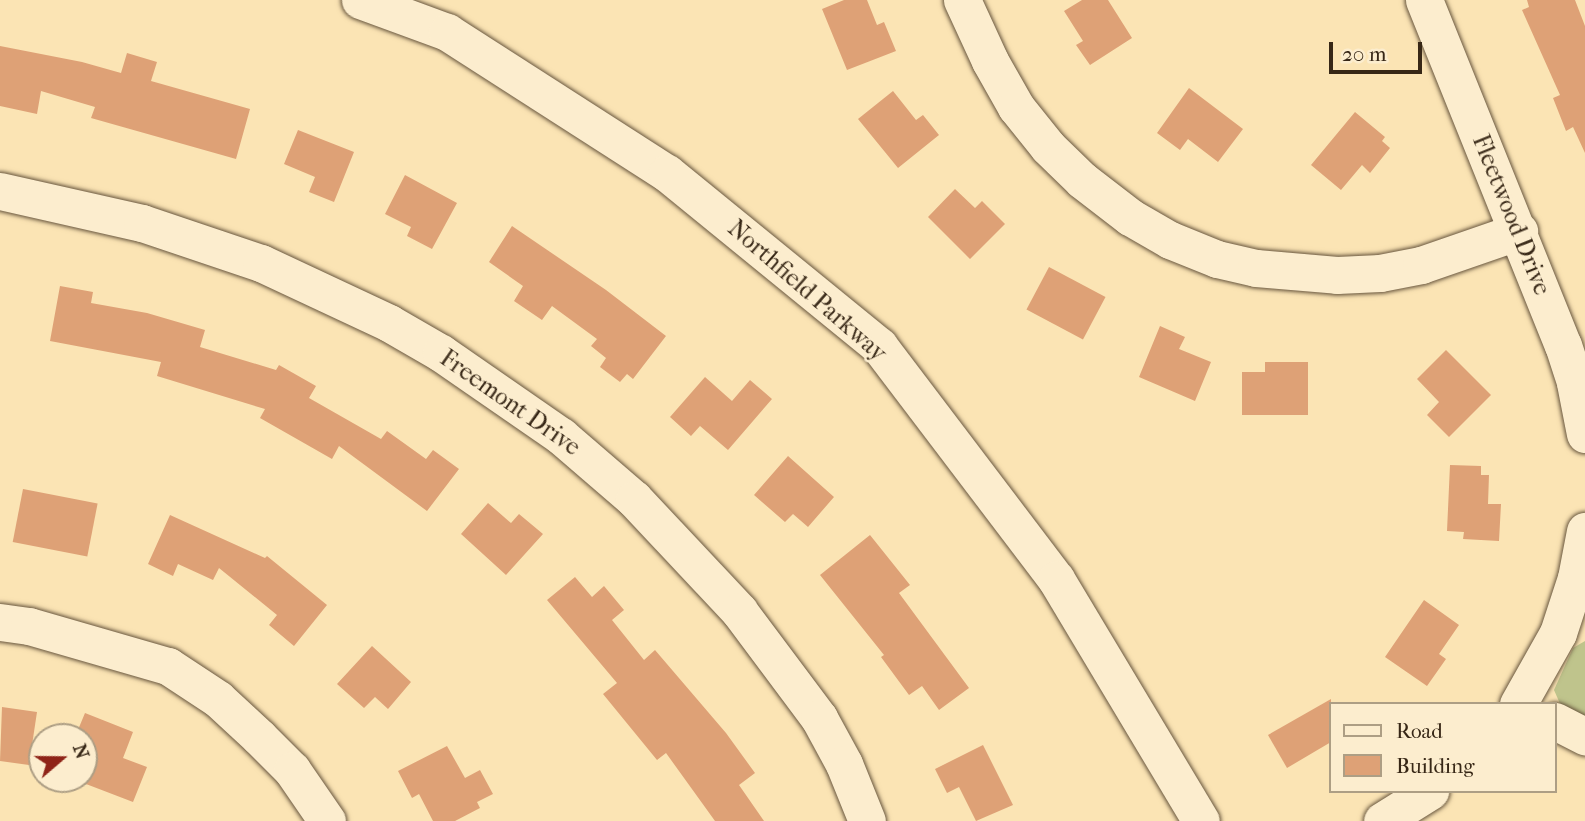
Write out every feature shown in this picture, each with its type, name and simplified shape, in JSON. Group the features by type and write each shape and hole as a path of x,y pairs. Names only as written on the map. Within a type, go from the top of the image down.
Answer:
{"street":[{"name":"Northfield Parkway","path":"360,0 447,32 667,173 878,346 1056,579 1200,821"},
{"path":"962,0 990,61 1016,107 1048,147 1082,180 1130,217 1170,240 1217,259 1256,268 1337,275 1380,273 1421,265 1518,231"},
{"name":"Fleetwood Drive","path":"1424,0 1563,345 1575,383 1585,434"},
{"name":"Freemont Drive","path":"0,191 142,223 261,263 388,323 441,352 561,436 634,499 739,611 819,718 844,764 867,821"},
{"path":"1520,702 1576,612 1585,531"},
{"path":"0,622 29,626 168,666 218,699 259,737 292,770 327,821"},
{"path":"1557,722 1585,736"},
{"path":"1382,821 1427,793"}],"green space":[{"path":"1585,641 1585,718 1561,706 1554,690 1573,648"}],"building":[{"path":"844,0 867,0 877,25 884,22 896,51 847,70 822,9"},
{"path":"1082,0 1108,0 1132,38 1090,65 1076,45 1083,41 1064,11"},
{"path":"1527,0 1575,0 1585,26 1585,153 1573,127 1566,131 1553,98 1560,95 1522,10 1529,7"},
{"path":"0,46 82,62 121,73 127,53 157,62 151,81 250,109 236,159 91,118 95,107 41,91 37,114 0,106"},
{"path":"1189,88 1243,129 1218,162 1188,139 1180,150 1157,133"},
{"path":"893,91 916,120 923,115 939,135 898,168 858,119"},
{"path":"1355,112 1385,137 1382,141 1390,148 1370,173 1362,165 1341,190 1311,165"},
{"path":"298,130 354,152 334,202 309,192 315,177 284,164"},
{"path":"405,175 457,203 432,249 407,236 411,227 385,214"},
{"path":"955,189 975,208 982,201 1005,224 970,259 928,217"},
{"path":"512,226 606,290 666,336 633,379 627,374 620,382 600,367 606,358 591,346 597,339 552,306 542,320 514,301 523,286 489,262"},
{"path":"1049,267 1106,297 1083,339 1026,309"},
{"path":"60,286 93,292 91,303 147,313 205,330 200,347 276,370 279,365 316,386 309,398 381,439 387,431 426,459 433,450 459,469 427,511 339,446 332,459 260,418 265,409 157,376 161,362 50,341"},
{"path":"1160,326 1185,337 1179,349 1211,362 1195,401 1139,377"},
{"path":"1446,350 1491,395 1449,437 1427,415 1439,402 1417,379"},
{"path":"1265,362 1308,362 1308,415 1242,415 1242,372 1265,372"},
{"path":"705,377 732,401 750,380 772,399 728,450 700,426 691,436 670,417"},
{"path":"788,456 834,497 808,527 793,514 785,522 754,495"},
{"path":"1450,465 1481,466 1481,475 1489,475 1488,504 1501,504 1499,541 1463,539 1464,532 1447,531"},
{"path":"23,489 98,504 87,557 13,542"},
{"path":"488,503 511,523 519,514 543,534 506,575 461,534"},
{"path":"170,515 265,558 267,556 327,605 294,646 269,625 277,615 219,568 213,580 178,564 173,576 148,564"},
{"path":"870,535 910,585 899,593 969,688 939,710 922,686 909,695 881,657 884,655 820,575"},
{"path":"575,577 592,597 604,586 624,610 612,620 644,660 655,650 726,733 755,773 739,785 764,821 715,821 666,753 657,760 603,694 617,683 547,600"},
{"path":"1424,600 1459,625 1439,654 1446,659 1427,686 1385,657"},
{"path":"372,646 411,682 388,709 375,697 364,708 337,684"},
{"path":"1331,699 1330,743 1287,768 1268,735"},
{"path":"2,707 37,712 35,723 28,723 28,765 0,761"},
{"path":"85,713 133,732 123,758 147,767 133,802 98,789 98,723 81,723"},
{"path":"983,745 1013,805 976,821 959,787 947,793 935,769"},
{"path":"447,746 465,778 480,770 493,794 477,802 480,808 455,821 433,821 419,794 412,798 398,771"}]}
